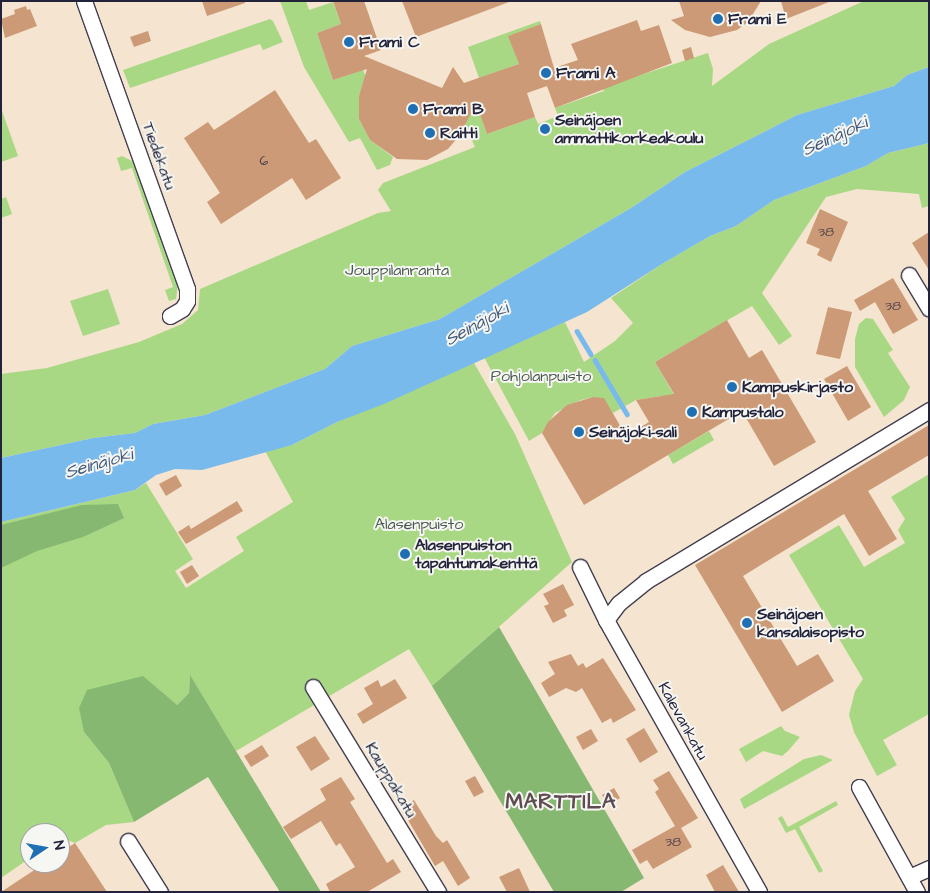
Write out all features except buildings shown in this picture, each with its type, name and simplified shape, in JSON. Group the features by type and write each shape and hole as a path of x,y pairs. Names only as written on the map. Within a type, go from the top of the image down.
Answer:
{"street":[{"name":"Tiedekatu","path":"84,1 187,289 187,301 182,309 170,316"},
{"path":"910,275 929,308"},
{"path":"606,620 619,603 646,581 929,410"},
{"name":"Kalevankatu","path":"580,567 606,620 759,892"},
{"name":"Kauppakatu","path":"313,687 438,892"},
{"path":"859,787 917,892"},
{"path":"128,841 160,892"},
{"path":"909,877 929,868"}],"green space":[{"path":"280,1 306,1 309,10 333,2 341,24 317,33 333,80 363,70 366,77 359,96 359,119 370,140 393,157 390,165 377,170 360,138 349,142 304,67"},
{"name":"Jouppilanranta","path":"864,1 929,1 929,67 907,75 894,86 797,115 685,172 631,208 440,319 352,346 325,369 205,415 153,424 135,433 93,438 1,458 1,374 47,368 139,342 182,324 198,310 200,289 378,213 391,211 378,190 383,183 475,147 465,125 471,104 474,113 479,111 487,134 535,117 538,124 558,116 555,108 604,91 596,66 619,82 708,53 713,69 712,86 769,44"},
{"path":"270,19 273,21 283,42 263,50 260,44 130,88 123,70"},
{"path":"540,21 541,24 509,36 519,64 479,78 468,47"},
{"path":"1,108 18,156 1,162"},
{"name":"Pohjolanpuisto","path":"929,143 929,206 922,208 919,194 857,189 826,197 762,293 792,336 779,345 752,306 655,362 674,395 668,398 661,396 636,400 613,413 593,397 581,400 555,413 542,433 529,441 484,357 565,322 584,362 615,341 633,323 611,298 662,264 710,236 736,226 774,200 866,166 888,153"},
{"path":"122,156 136,163 178,283 176,299 169,301 165,290 173,287 132,168 121,171 117,158"},
{"path":"6,197 12,214 1,218 1,199"},
{"path":"108,289 120,324 83,336 70,301"},
{"path":"866,318 873,319 893,350 888,353 910,387 904,400 884,417 855,367 855,339 859,324"},
{"name":"Alasenpuisto","path":"474,363 515,434 572,562 432,686 409,649 236,751 190,676 189,693 177,705 84,732 109,763 134,822 106,825 75,843 70,841 70,823 20,823 20,865 1,878 1,522 135,490 146,483 193,559 175,571 186,588 244,551 236,537 293,502 265,451 292,445 337,422"},
{"path":"709,431 714,440 673,464 668,455"},
{"path":"929,474 929,714 883,740 897,765 877,776 854,732 849,715 855,691 863,679 789,555 839,525 864,567 905,543 898,530 905,519 891,497"},
{"path":"118,504 124,518 83,537 37,551 1,568 1,525 82,505"},
{"path":"499,627 644,878 621,892 554,892 432,686"},
{"path":"190,675 321,892 280,892 208,777 134,822 109,763 84,732 79,708 87,690 143,676 177,705 189,693"},
{"path":"781,726 785,731 800,737 788,751 782,756 763,751 746,762 739,749"},
{"path":"821,755 833,760 744,809 740,799 804,759"},
{"path":"836,801 838,805 799,827 823,871 819,873 795,829 786,833 778,818 782,816 788,827"}],"water":[{"name":"Seinäjoki","path":"929,67 929,143 888,153 866,166 774,200 736,226 710,236 587,312 384,404 337,422 292,445 202,470 175,469 156,475 135,490 1,522 1,458 93,438 135,433 153,424 205,415 325,369 352,346 440,319 631,208 685,172 797,115 894,86 907,75"}],"waterway":[{"path":"577,331 591,354"},
{"path":"595,360 627,414"}],"place":[{"name":"Frami E","path":"718,19"},
{"name":"Frami C","path":"349,42"},
{"name":"Frami A","path":"546,73"},
{"name":"Frami B","path":"413,109"},
{"name":"Seinäjoen ammattikorkeakoulu","path":"545,129"},
{"name":"Raitti","path":"430,133"},
{"name":"Kampuskirjasto","path":"732,387"},
{"name":"Kampustalo","path":"692,412"},
{"name":"Seinäjoki-sali","path":"579,432"},
{"name":"Alasenpuiston tapahtumakenttä","path":"405,554"},
{"name":"Seinäjoen kansalaisopisto","path":"747,623"}],"district":[{"name":"MARTTILA","path":"561,802"}]}
